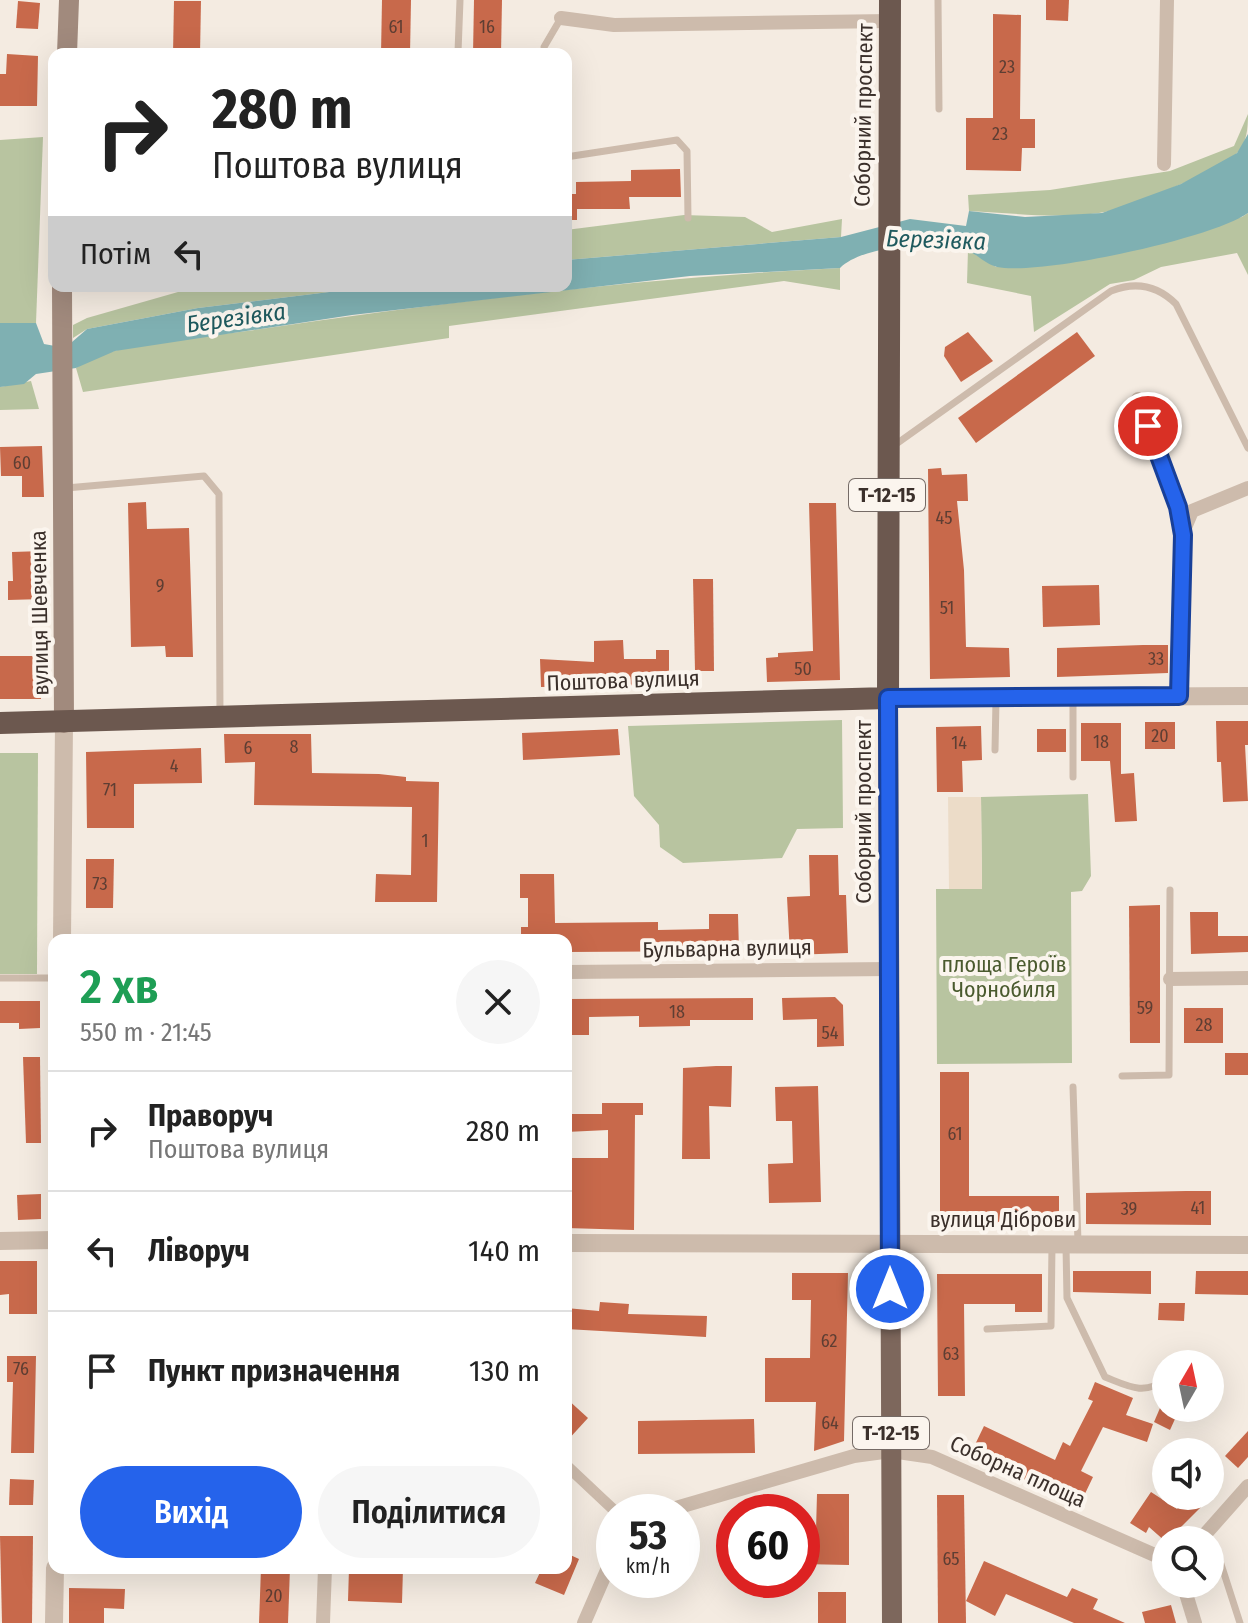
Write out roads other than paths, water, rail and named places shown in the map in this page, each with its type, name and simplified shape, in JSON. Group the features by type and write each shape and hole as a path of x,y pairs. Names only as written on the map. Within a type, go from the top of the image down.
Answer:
{"highway":[{"name":"Соборний проспект","path":"888,698 890,10"},
{"name":"Поштова вулиця","path":"0,723 888,698"}],"main road":[{"path":"67,48 69,0"},
{"name":"вулиця Шевченка","path":"62,292 59,342 64,723"},
{"name":"Соборний проспект","path":"888,698 892,1623"}],"street":[{"path":"1164,164 1167,0"},
{"path":"561,18 614,25 890,10"},
{"path":"1138,399 1178,507 1183,535 1179,696"},
{"path":"1183,535 1192,511 1248,488"},
{"name":"Поштова вулиця","path":"888,698 1248,696"},
{"name":"вулиця Шевченка","path":"62,934 64,723"},
{"name":"Бульварна вулиця","path":"572,972 889,969"},
{"path":"1170,979 1248,978"},
{"path":"0,1241 48,1240"},
{"name":"вулиця Діброви","path":"572,1243 1248,1245"},
{"name":"Соборна площа","path":"700,1501 854,1456 891,1451 932,1457 1152,1554"},
{"path":"572,1471 597,1494"},
{"path":"1212,1526 1248,1486"},
{"path":"54,1623 55,1574"},
{"path":"323,1623 325,1574"},
{"path":"584,1623 596,1595"},
{"path":"1187,1598 1195,1623"}],"lane":[{"path":"458,48 460,0"},
{"path":"938,0 939,109"},
{"path":"546,48 561,18"},
{"path":"572,156 677,140 687,151 688,218"},
{"path":"887,450 1111,291 1134,285 1157,289 1176,304 1248,448"},
{"path":"61,488 204,476 214,484 219,494 220,718"},
{"path":"1073,697 1073,777"},
{"path":"995,750 996,698"},
{"path":"1122,1076 1169,1075 1170,890"},
{"path":"0,978 48,978"},
{"path":"1073,1087 1065,1244 1067,1298 1105,1377 1139,1390 1152,1389"},
{"path":"987,1329 1051,1326 1065,1244"},
{"path":"1224,1573 1240,1623"}],"water":[{"name":"Березівка","path":"1248,134 1248,213 1200,233 1126,253 1018,268 997,267 964,249 918,245 865,254 840,268 690,276 572,290 572,259 841,237 910,219 966,226 969,211 1025,217 1102,213 1181,184 1237,153"},
{"name":"Березівка","path":"329,292 551,292 352,315 115,351 76,368 36,374 24,384 0,387 0,323 36,323 44,344 55,346 72,342 87,329 198,308"}],"park label":[{"name":"площа Героїв Чорнобиля","path":"1004,976"}]}
